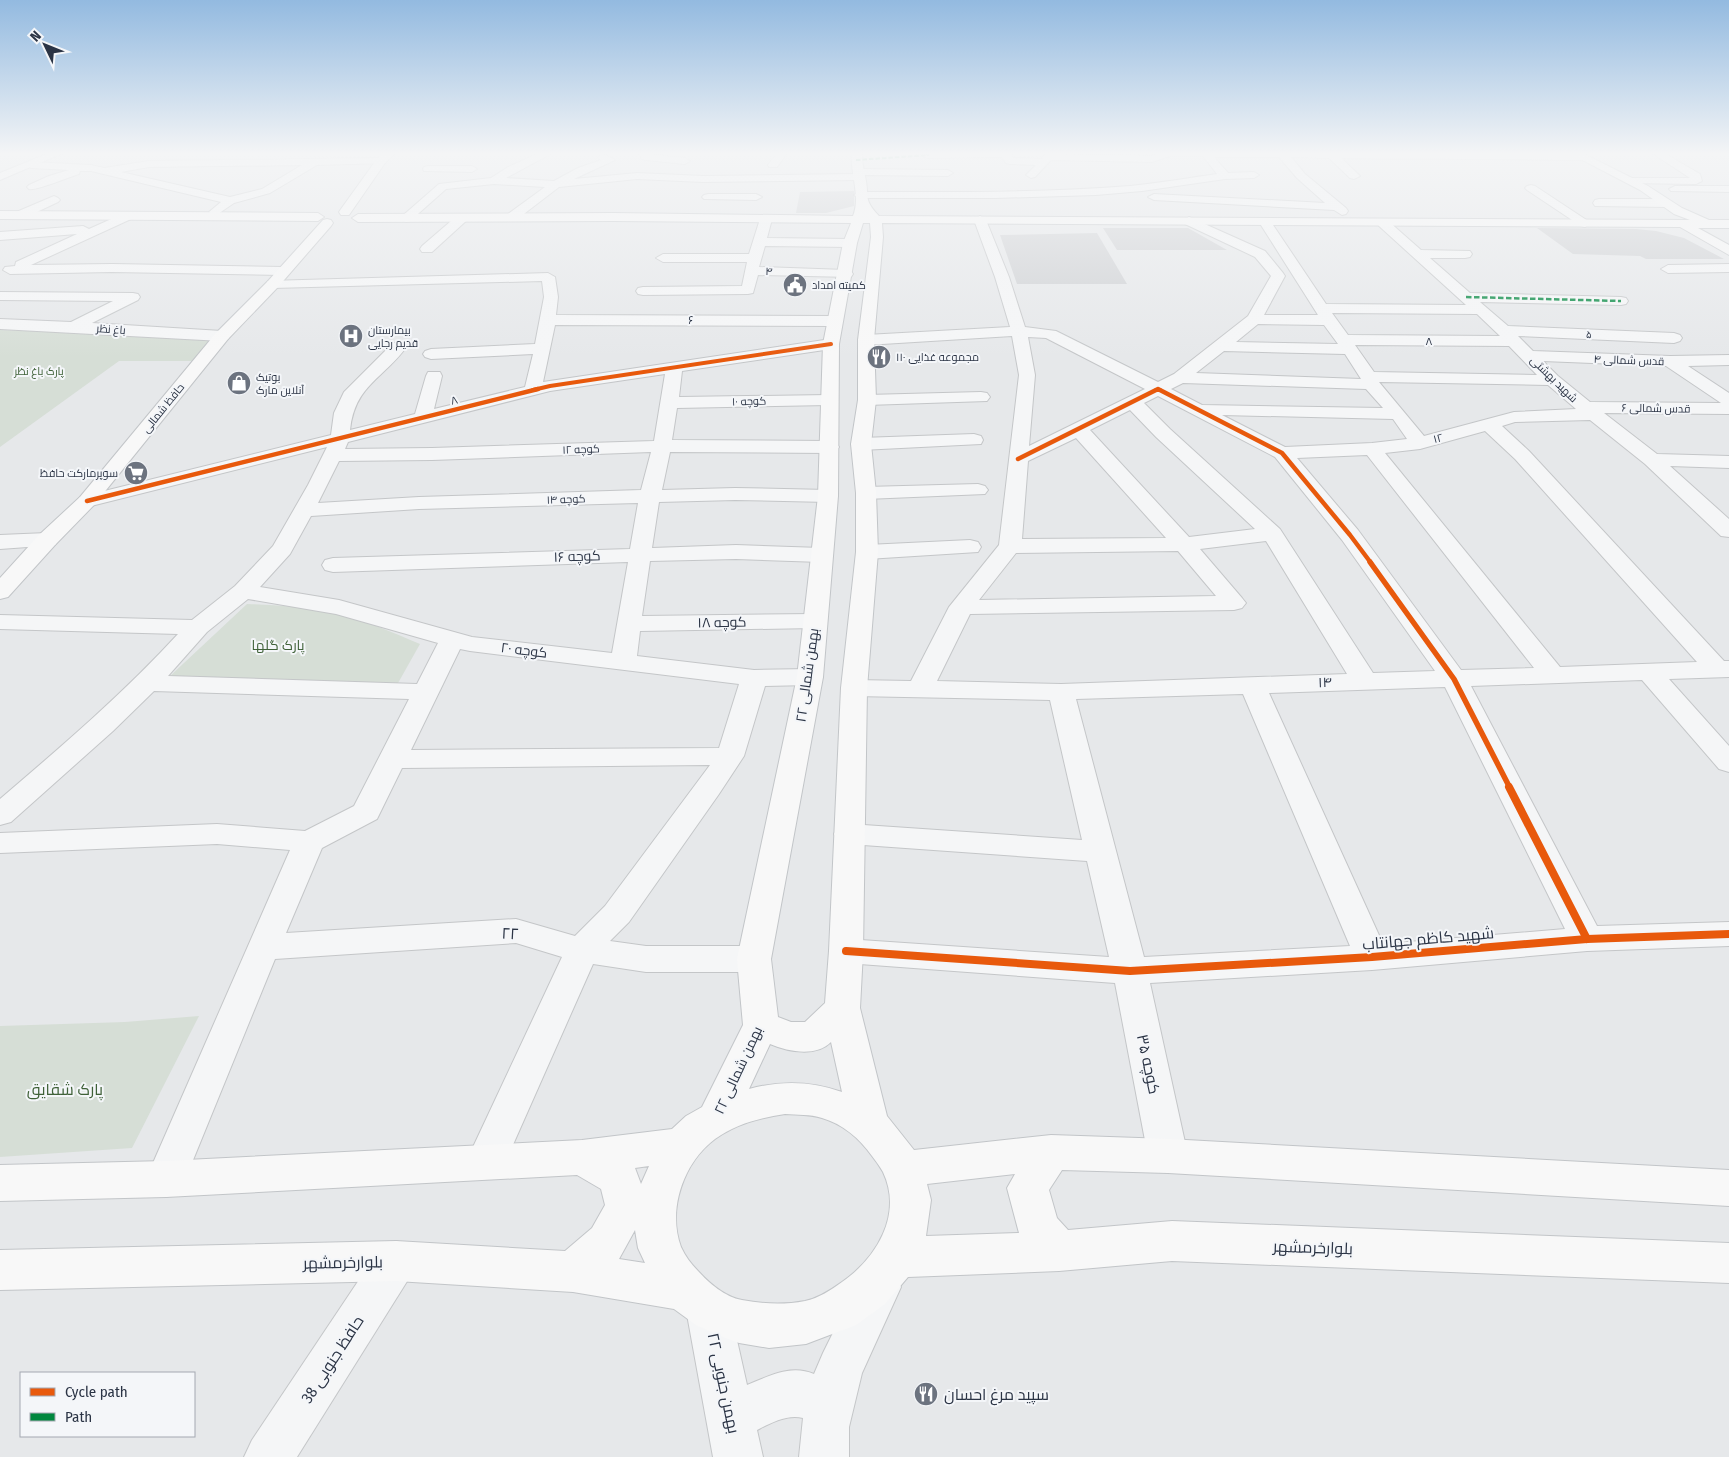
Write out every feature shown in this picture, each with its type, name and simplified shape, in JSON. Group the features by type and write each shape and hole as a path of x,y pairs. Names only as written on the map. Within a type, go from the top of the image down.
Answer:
{"main road":[{"name":"حافظ شمالی","path":"0,592 47,540 87,501 222,336 281,273 321,221"},
{"path":"328,221 341,223 348,221"},
{"path":"864,221 867,400 861,444 866,492 867,552 854,688 846,951 842,1008 869,1124"},
{"name":"۲۲ بهمن شمالی","path":"715,1120 761,1025 754,960 810,677 828,496 832,332 846,274 864,221"},
{"path":"866,221 883,232 917,221"},
{"path":"1189,221 1729,224"},
{"path":"1682,221 1683,224 1729,251"},
{"path":"1703,221 1729,236"},
{"path":"1645,224 1707,238"},
{"path":"761,1025 788,1036 813,1037 842,1008"},
{"path":"786,1098 816,1100 844,1109 869,1124 890,1144 904,1169 910,1198 908,1228 890,1267 866,1294 845,1309 821,1319 795,1326 769,1326 736,1322 696,1300 665,1265 655,1236 655,1206 662,1177 684,1145 700,1129 726,1113 755,1102 786,1098"},
{"path":"0,1183 166,1179 582,1157 684,1145"},
{"path":"1051,1152 1028,1188 1038,1228 1059,1251"},
{"path":"904,1169 1051,1152 1168,1156 1729,1188"},
{"path":"573,1272 607,1242 626,1206 619,1178 582,1157"},
{"name":"بلوارخرمشهر","path":"890,1267 1172,1242 1729,1263"},
{"name":"بلوارخرمشهر","path":"0,1270 396,1261 573,1272 696,1300"}],"street":[{"path":"5,273 117,221"},
{"path":"427,249 459,221"},
{"path":"643,290 748,290 758,242 765,221"},
{"path":"758,242 859,221"},
{"path":"920,689 961,607 1010,546 1026,376 1019,331 1002,278 980,221"},
{"path":"1018,459 1180,378 1254,319 1278,276 1260,254 1189,221"},
{"path":"1265,222 1370,381 1420,443"},
{"name":"شهید بهشتی","path":"1383,223 1509,336 1552,380 1652,460 1726,526"},
{"path":"0,236 100,229"},
{"path":"1418,254 1465,254"},
{"path":"112,268 134,255"},
{"name":"۴","path":"663,258 753,264 846,274"},
{"path":"214,270 230,259"},
{"path":"281,273 307,265"},
{"path":"5,273 112,268 281,273 548,277 551,296 549,320 533,390"},
{"path":"1668,269 1729,268"},
{"path":"0,296 133,297 74,326"},
{"path":"1466,297 1621,301"},
{"path":"1254,319 1325,314 1480,310"},
{"name":"۶","path":"549,320 832,332"},
{"name":"باغ نظر","path":"0,324 74,326 222,336"},
{"path":"866,340 1019,331 1050,334 1200,409 1282,453 1350,535 1454,679 1587,939"},
{"name":"۸","path":"87,501 336,447 423,418 533,390 674,367 832,332"},
{"name":"۸","path":"1220,346 1347,345 1509,336"},
{"name":"۵","path":"1509,336 1674,338"},
{"path":"0,816 103,725 147,683 198,627 243,591 282,549 336,447 342,413 353,392 399,346"},
{"path":"431,354 542,349"},
{"name":"قدس شمالی ۴","path":"1529,356 1670,361 1729,360"},
{"path":"1670,361 1729,401"},
{"path":"623,662 650,496 662,446 674,367"},
{"path":"423,418 434,376"},
{"path":"1180,378 1370,381 1552,380"},
{"path":"867,400 981,397"},
{"name":"کوچه ۱۰","path":"669,403 829,400"},
{"path":"1132,401 1163,433 1272,534 1364,680"},
{"path":"1200,409 1398,414"},
{"name":"قدس شمالی ۶","path":"1588,410 1729,409"},
{"name":"۱۲","path":"1282,453 1372,449 1420,443 1514,417 1588,410"},
{"path":"1489,424 1522,455 1723,669"},
{"path":"961,607 1234,603 1184,544 1077,428"},
{"path":"861,444 974,440"},
{"name":"کوچه ۱۲","path":"336,447 432,454 662,446 829,447"},
{"path":"1372,449 1552,674"},
{"path":"1652,460 1729,462"},
{"path":"866,492 978,490"},
{"name":"کوچه ۱۴","path":"304,510 419,503 650,496 735,494 828,496"},
{"path":"1010,546 1184,544 1272,534"},
{"path":"0,542 47,540"},
{"path":"867,552 970,547"},
{"name":"کوچه ۱۶","path":"333,565 736,552 821,555"},
{"name":"کوچه ۲۰","path":"243,591 339,607 470,644 754,678 810,677"},
{"name":"کوچه ۱۸","path":"629,624 815,621"},
{"path":"0,622 198,627"},
{"path":"0,843 217,834 309,842 366,812 452,639"},
{"name":"۱۴","path":"854,688 1061,692 1723,669"},
{"path":"1649,672 1729,763"},
{"path":"486,1162 582,950 617,914 730,756 754,678"},
{"path":"147,683 425,692"},
{"path":"1252,684 1372,957"},
{"name":"کوچه ۳۵","path":"1061,692 1130,971 1168,1156"},
{"path":"392,759 730,756"},
{"path":"849,834 1101,852"},
{"path":"166,1179 263,946 309,842"},
{"name":"۲۲","path":"263,946 516,931 582,950 646,959 754,960"},
{"name":"شهید کاظم جهانتاب","path":"846,951 1130,971 1372,957 1587,939 1729,934"},
{"name":"حافظ جنوبی 38","path":"269,1457 396,1261"},
{"path":"824,1457 825,1427 839,1369 890,1267"},
{"name":"۲۲ بهمن جنوبی","path":"696,1300 735,1438"},
{"path":"735,1438 757,1404 784,1396 804,1394 829,1407"}],"green space":[{"name":"پارک باغ نظر","path":"0,330 215,337 192,361 119,361 0,447"},
{"name":"پارک گلها","path":"247,604 312,609 334,613 367,623 420,644 393,692 169,677"},
{"name":"پارک شقایق","path":"199,1016 132,1148 0,1157 0,1026 125,1022"}],"building":[{"path":"1103,228 1188,228 1227,250 1117,250"},
{"path":"1537,228 1656,231 1684,238 1724,259 1646,259 1640,256 1573,254"},
{"path":"1097,233 1127,284 1017,284 1000,235"}],"marked path":[{"path":"1466,297 1621,301"}],"cycle path":[{"path":"87,501 550,386 831,344"},
{"path":"1018,459 1158,389 1282,453 1350,535 1454,679 1587,939"},
{"path":"846,951 1130,971 1372,957 1587,939 1729,934"}],"place":[{"name":"کمیته امداد","path":"795,285"},
{"name":"بیمارستان قدیم رجایی","path":"351,336"},
{"name":"مجموعه غذایی ۱۱۰","path":"879,357"},
{"name":"بوتیک آنلاین مارک","path":"239,383"},
{"name":"سوپرمارکت حافظ","path":"136,473"},
{"name":"سپید مرغ احسان","path":"926,1394"}]}
